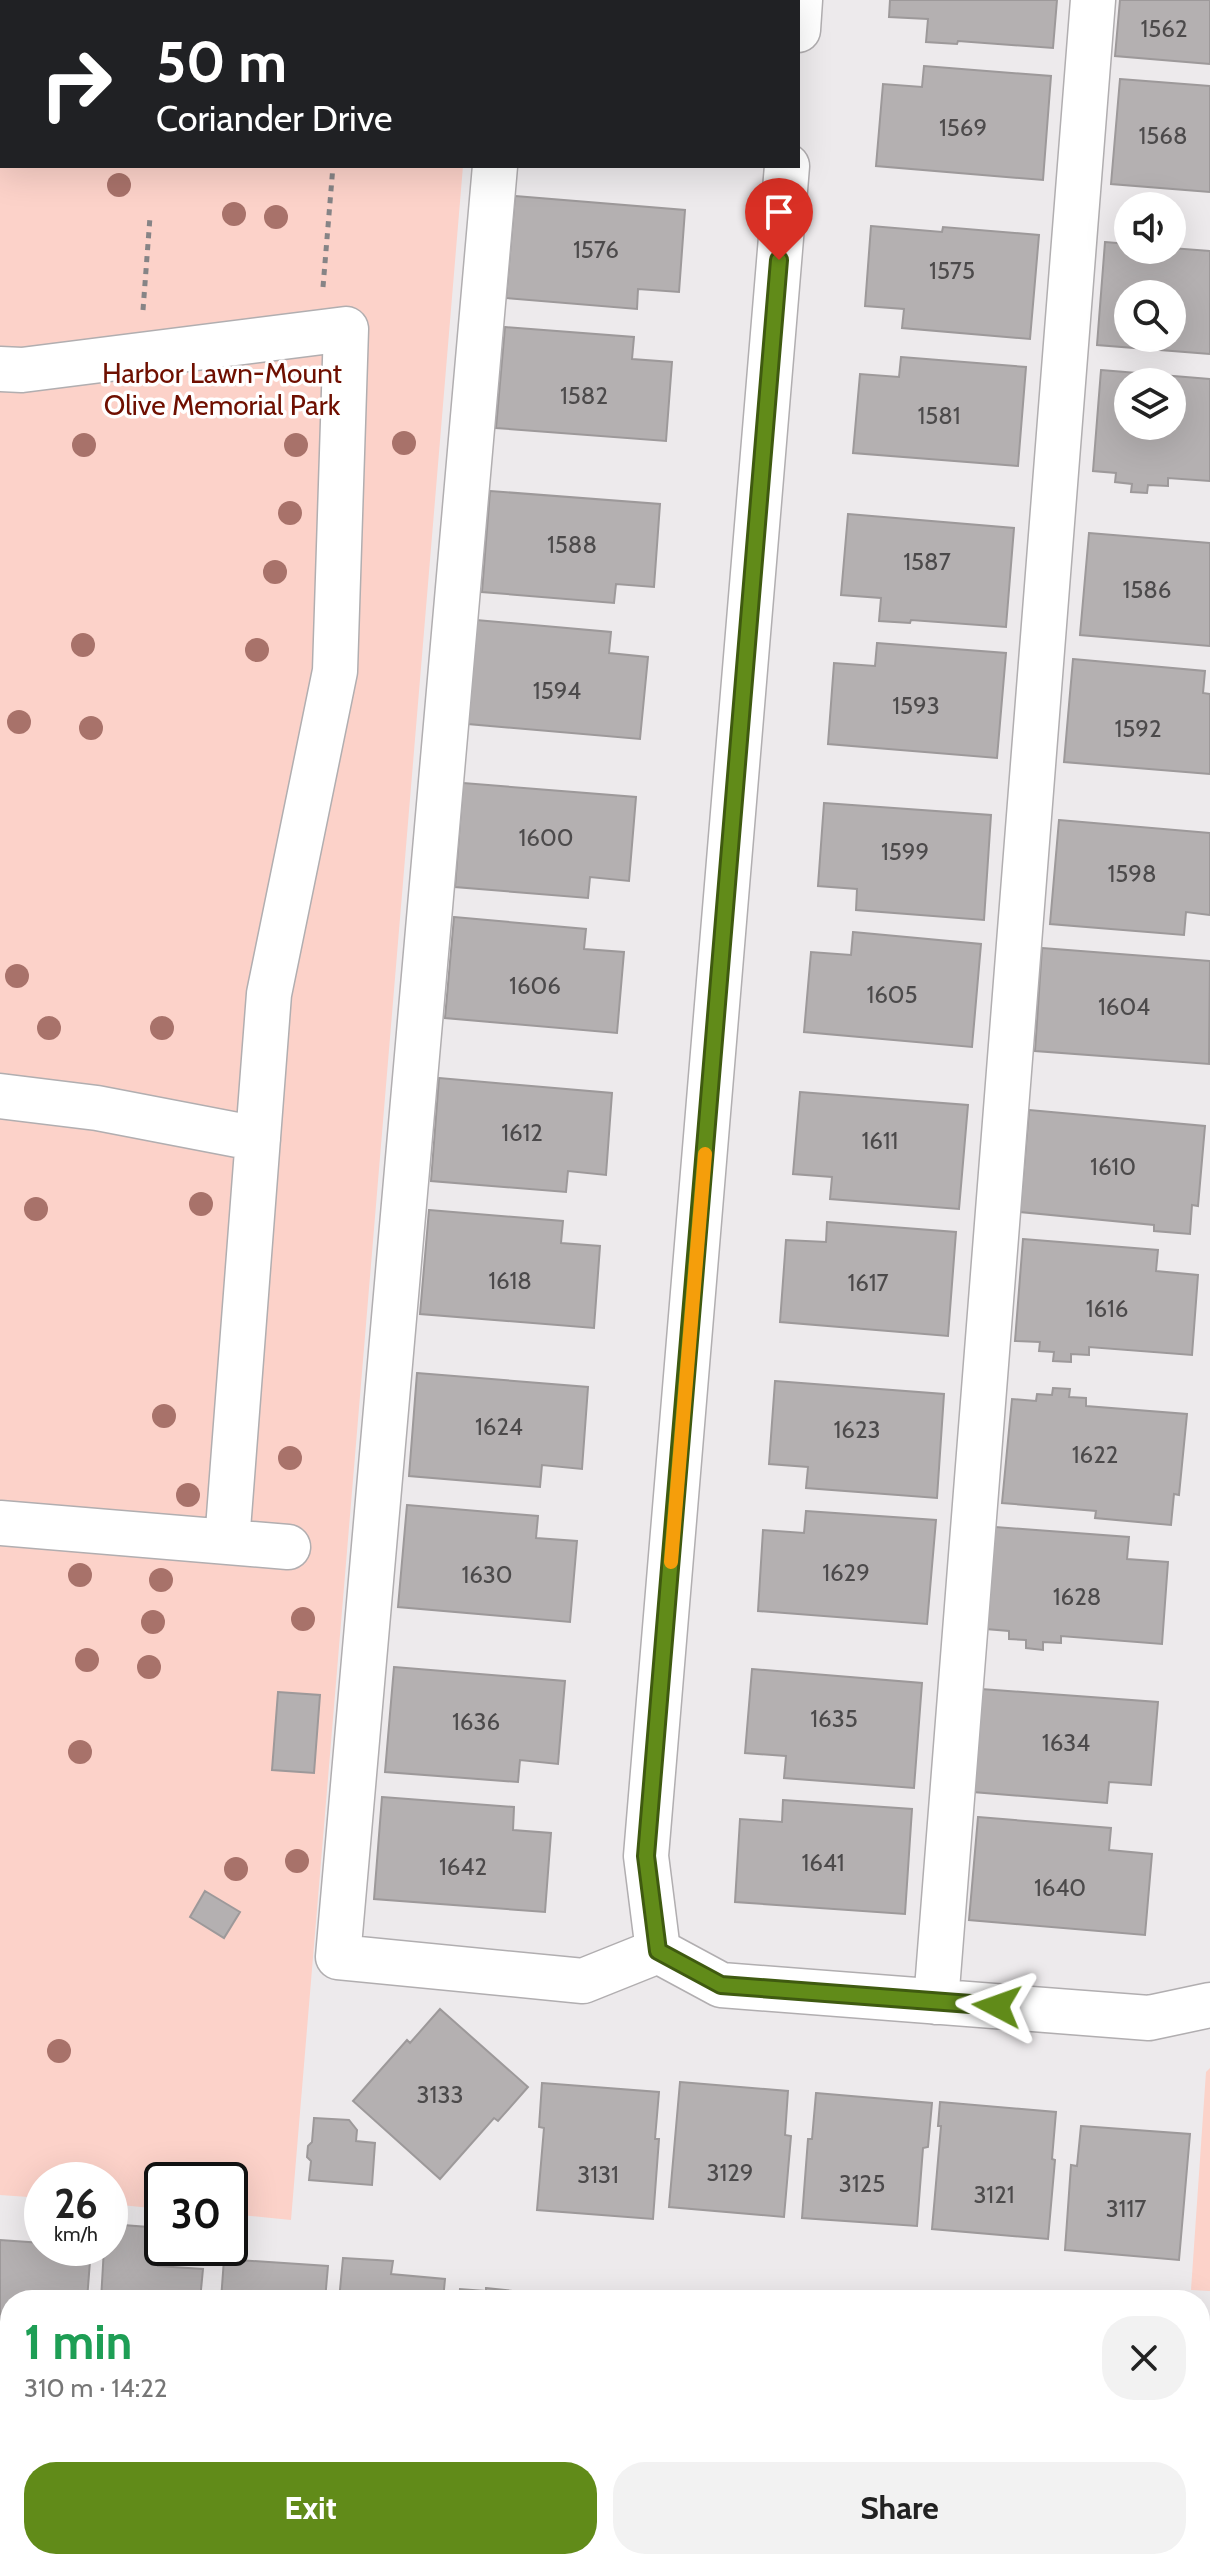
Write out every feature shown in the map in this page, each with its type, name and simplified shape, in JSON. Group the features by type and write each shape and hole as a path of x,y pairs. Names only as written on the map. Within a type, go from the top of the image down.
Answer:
{"street":[{"path":"936,2002 1093,0"},
{"path":"495,168 338,1957 583,1981 658,1951"},
{"path":"658,1951 646,1856 787,168"},
{"path":"0,369 22,370 346,329 335,671 269,994 227,1542"},
{"path":"0,1096 97,1108 258,1139"},
{"path":"0,1523 288,1547"},
{"path":"658,1951 721,1985 1149,2018 1210,2005"}],"path":[{"path":"320,332 333,168"},
{"path":"139,355 150,217"}],"green space":[{"name":"Harbor Lawn-Mount Olive Memorial Park","path":"0,168 463,168 291,2220 248,2216 248,2162 144,2162 144,2207 128,2206 128,2162 24,2162 24,2197 0,2195"},
{"path":"1210,2068 1210,2290 1191,2290 1206,2072"}],"building":[{"path":"890,0 1057,0 1053,48 958,41 957,44 926,42 928,19 889,17"},
{"path":"1120,0 1210,0 1210,64 1115,56"},
{"path":"924,66 1051,76 1043,180 876,166 883,84 922,87"},
{"path":"1120,79 1210,86 1210,192 1111,184"},
{"path":"515,196 685,210 679,292 638,289 637,309 506,298"},
{"path":"871,226 942,232 943,227 1039,235 1030,339 902,328 904,309 865,306"},
{"path":"1105,242 1114,243 1114,264 1186,264 1186,249 1210,251 1210,354 1185,352 1186,280 1114,280 1114,346 1097,345"},
{"path":"505,327 634,337 632,359 672,362 666,441 496,428"},
{"path":"901,357 1026,367 1018,466 853,453 860,374 899,377"},
{"path":"1101,370 1114,371 1114,440 1186,440 1186,377 1210,379 1210,481 1168,478 1168,486 1148,485 1147,493 1131,492 1132,484 1115,482 1116,473 1093,471"},
{"path":"490,491 660,504 654,587 616,584 614,603 482,592"},
{"path":"848,514 1014,528 1006,627 911,620 910,623 879,621 881,598 841,595"},
{"path":"1089,533 1210,543 1210,646 1080,635"},
{"path":"476,620 611,632 609,653 648,657 640,739 468,724"},
{"path":"877,643 1006,653 997,758 828,744 834,663 875,666"},
{"path":"1073,659 1205,671 1203,693 1210,694 1210,774 1064,762"},
{"path":"463,783 636,797 629,881 590,877 588,898 455,887"},
{"path":"824,803 991,815 984,920 856,910 857,889 818,886"},
{"path":"1059,820 1210,833 1210,915 1186,912 1184,935 1050,924"},
{"path":"454,917 586,929 584,949 624,952 617,1033 445,1018"},
{"path":"853,932 981,944 972,1047 804,1032 811,952 851,955"},
{"path":"1042,948 1210,961 1209,1064 1035,1051"},
{"path":"439,1078 612,1093 606,1175 568,1171 566,1192 431,1181"},
{"path":"800,1092 968,1105 959,1209 830,1199 832,1177 793,1174"},
{"path":"1029,1110 1205,1126 1198,1206 1192,1205 1190,1234 1154,1231 1154,1225 1020,1212"},
{"path":"429,1210 563,1221 561,1243 600,1246 594,1328 420,1314"},
{"path":"827,1222 956,1232 948,1336 780,1322 786,1240 826,1242"},
{"path":"1023,1239 1158,1250 1156,1271 1198,1275 1192,1355 1089,1347 1089,1355 1071,1354 1071,1362 1053,1361 1054,1352 1039,1351 1040,1342 1015,1341"},
{"path":"417,1373 588,1387 582,1469 542,1465 540,1487 409,1476"},
{"path":"775,1381 944,1394 937,1498 806,1488 808,1467 769,1464"},
{"path":"1053,1388 1070,1389 1069,1397 1086,1398 1086,1406 1187,1414 1179,1495 1174,1494 1171,1525 1095,1518 1096,1511 1002,1503 1012,1399 1036,1401 1037,1394 1052,1395"},
{"path":"407,1505 538,1516 536,1538 577,1541 570,1622 398,1607"},
{"path":"806,1511 936,1520 927,1624 758,1611 763,1530 804,1533"},
{"path":"995,1527 1129,1537 1127,1559 1168,1562 1162,1644 1061,1636 1061,1643 1043,1642 1043,1650 1026,1648 1026,1640 1009,1639 1009,1631 986,1629"},
{"path":"394,1667 565,1681 558,1764 520,1760 518,1782 385,1772"},
{"path":"752,1669 922,1683 914,1788 784,1778 786,1756 745,1753"},
{"path":"981,1689 1158,1702 1151,1785 1109,1782 1107,1803 973,1792"},
{"path":"278,1692 320,1695 314,1773 272,1770"},
{"path":"382,1797 514,1807 513,1830 551,1833 545,1912 374,1899"},
{"path":"783,1800 912,1809 905,1914 735,1902 740,1819 782,1822"},
{"path":"978,1817 1111,1828 1109,1850 1152,1854 1145,1935 969,1920"},
{"path":"205,1891 240,1912 224,1938 190,1917"},
{"path":"440,2009 528,2087 498,2121 494,2118 440,2179 353,2101 407,2040 410,2043"},
{"path":"680,2082 788,2091 785,2135 791,2136 784,2217 669,2207"},
{"path":"542,2083 659,2092 653,2219 537,2210 544,2128 539,2127"},
{"path":"816,2093 932,2103 928,2147 923,2148 917,2226 802,2218 808,2139 812,2139"},
{"path":"940,2102 1056,2112 1048,2239 932,2229 941,2126 938,2126"},
{"path":"314,2118 349,2120 357,2130 356,2141 375,2143 372,2185 309,2180 311,2161 307,2157"},
{"path":"1081,2126 1190,2134 1179,2260 1065,2250 1071,2165 1077,2166"},
{"path":"128,2225 144,2227 144,2266 203,2269 201,2290 102,2290 103,2266 128,2266"},
{"path":"0,2240 24,2242 24,2266 90,2266 88,2290 0,2290"},
{"path":"343,2258 393,2261 391,2274 445,2279 444,2290 340,2290"},
{"path":"248,2261 328,2266 326,2290 222,2290 223,2266 248,2266"}],"slow traffic":[{"path":"671,1562 705,1154"}],"route":[{"path":"779,260 646,1856 658,1951 721,1985 997,2006"}]}
